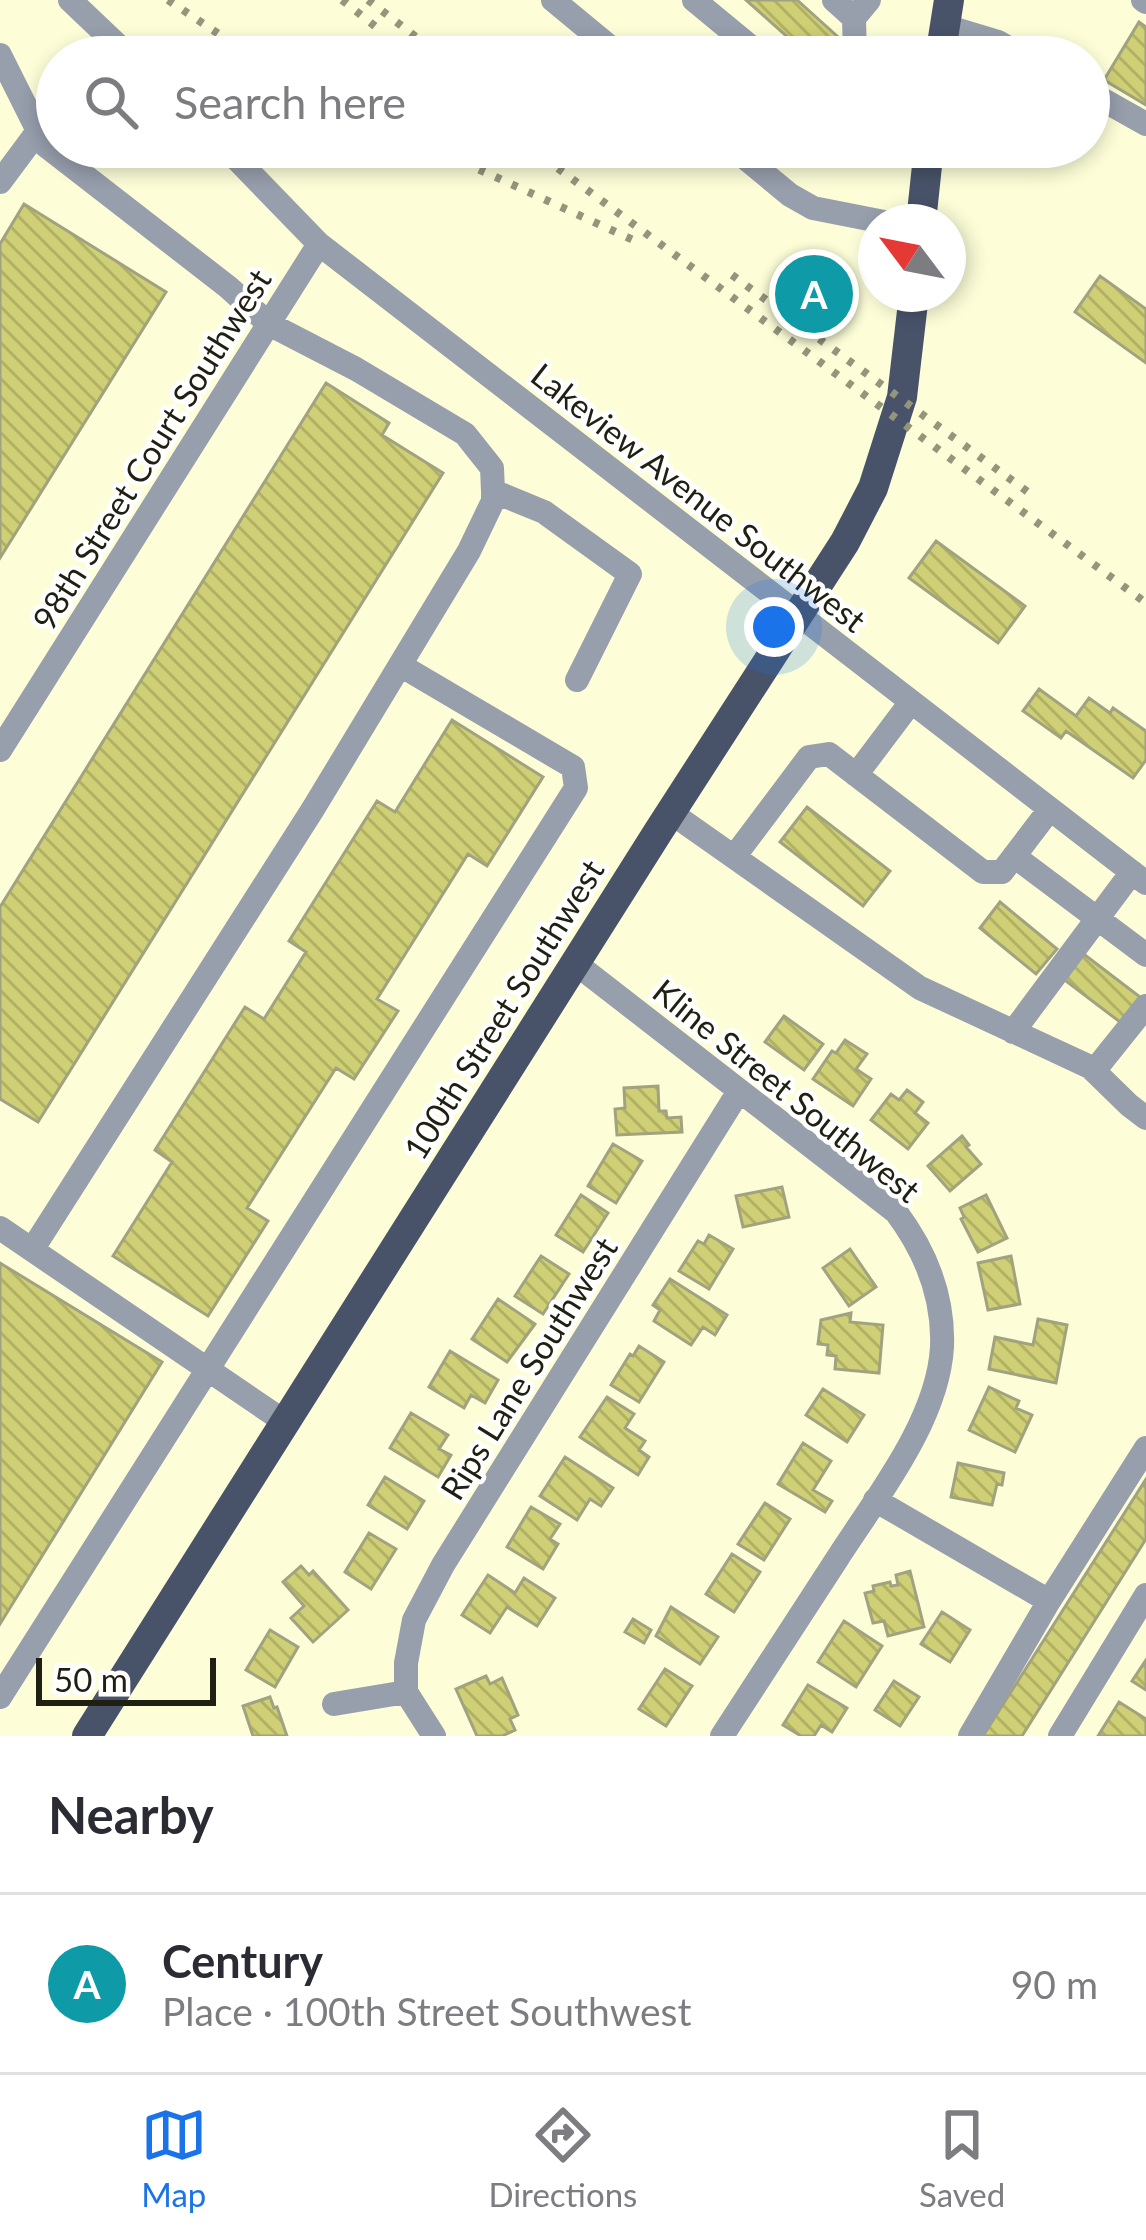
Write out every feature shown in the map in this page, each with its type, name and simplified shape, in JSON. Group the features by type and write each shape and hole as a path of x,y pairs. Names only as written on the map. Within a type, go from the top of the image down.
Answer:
{"main road":[{"path":"923,204 927,168"},
{"name":"100th Street Southwest","path":"87,1736 845,542 873,488 902,397 912,312"}],"street":[{"path":"70,0 108,36"},
{"path":"553,0 597,36"},
{"path":"694,0 738,36"},
{"path":"833,0 861,9"},
{"path":"945,28 975,36"},
{"path":"0,56 36,127"},
{"path":"1110,104 1146,124"},
{"path":"0,182 36,134"},
{"path":"32,1250 313,809 469,551 493,501 492,468 465,434 269,324 228,286 75,168"},
{"name":"Lakeview Avenue Southwest","path":"245,168 319,244 1139,878"},
{"path":"757,168 813,208 858,217"},
{"name":"98th Street Court Southwest","path":"0,750 319,244"},
{"path":"493,491 544,512 630,574 577,680"},
{"path":"0,1697 576,788 573,767 400,665"},
{"path":"856,775 911,702"},
{"path":"734,857 808,757 829,754 983,872 1002,872 1050,809"},
{"path":"670,812 920,988 1094,1071 1146,1118"},
{"path":"1014,856 1146,955"},
{"path":"1013,1032 1097,920 1139,878"},
{"name":"Kline Street Southwest","path":"575,963 896,1211 916,1238 939,1301 942,1350 926,1413 722,1736"},
{"path":"1094,1071 1146,1006"},
{"name":"Rips Lane Southwest","path":"406,1692 413,1620 443,1565 739,1091"},
{"path":"0,1228 285,1422"},
{"path":"970,1736 1146,1448"},
{"path":"875,1500 1049,1601"},
{"path":"1060,1736 1146,1595"},
{"path":"334,1704 406,1692 434,1736"}],"building":[{"path":"746,0 797,0 837,36 786,36"},
{"path":"1139,22 1146,27 1146,105 1110,84 1110,70"},
{"path":"24,204 166,292 0,558 0,244"},
{"path":"1100,276 1146,309 1146,363 1075,312"},
{"path":"811,285 824,295 817,304 804,294"},
{"path":"326,383 389,423 382,435 443,473 38,1122 0,1099 0,907"},
{"path":"936,541 1025,606 998,643 909,578"},
{"path":"1039,689 1076,716 1089,698 1146,731 1146,760 1133,778 1066,731 1061,738 1023,711"},
{"path":"452,720 543,777 487,866 468,854 377,999 398,1011 354,1079 336,1068 247,1208 268,1221 208,1316 113,1256 172,1162 155,1150 245,1007 264,1019 306,952 289,941 377,801 395,812"},
{"path":"807,807 890,871 863,906 780,842"},
{"path":"1000,902 1057,949 1036,974 980,928"},
{"path":"1081,952 1140,997 1120,1022 1062,978"},
{"path":"784,1016 823,1044 804,1070 765,1042"},
{"path":"845,1040 867,1054 856,1069 871,1079 853,1106 813,1079"},
{"path":"658,1086 659,1111 666,1111 667,1118 681,1117 682,1132 617,1135 615,1109 625,1108 624,1088"},
{"path":"907,1090 923,1102 915,1113 928,1123 908,1149 871,1120 891,1094 899,1100"},
{"path":"962,1136 981,1164 950,1191 928,1166"},
{"path":"613,1144 642,1161 616,1203 588,1186"},
{"path":"782,1187 789,1217 743,1227 736,1196"},
{"path":"581,1195 608,1213 583,1252 556,1235"},
{"path":"986,1195 1007,1238 978,1252 960,1208"},
{"path":"709,1235 733,1249 709,1289 679,1271 698,1241 704,1244"},
{"path":"850,1249 876,1287 849,1306 823,1268"},
{"path":"541,1256 569,1274 543,1314 515,1296"},
{"path":"1011,1256 1020,1304 988,1310 978,1263"},
{"path":"0,1263 162,1362 0,1624"},
{"path":"670,1279 727,1315 715,1335 703,1327 691,1345 654,1321 660,1310 653,1305"},
{"path":"498,1299 535,1324 507,1362 472,1339"},
{"path":"851,1313 850,1322 883,1325 879,1373 835,1369 836,1356 827,1355 828,1345 818,1344 821,1320"},
{"path":"1038,1319 1067,1325 1056,1383 989,1369 995,1337 1033,1345"},
{"path":"639,1346 664,1362 639,1402 611,1385"},
{"path":"450,1351 498,1380 485,1403 471,1395 464,1408 429,1387"},
{"path":"989,1387 1019,1401 1016,1408 1032,1415 1015,1452 969,1430"},
{"path":"823,1389 864,1415 847,1442 806,1415"},
{"path":"607,1397 634,1414 625,1428 645,1441 639,1450 649,1457 638,1475 580,1437"},
{"path":"411,1413 448,1435 439,1449 451,1455 438,1477 390,1448"},
{"path":"803,1443 831,1461 813,1490 832,1501 825,1512 778,1484"},
{"path":"565,1457 613,1488 601,1506 590,1499 577,1520 540,1496"},
{"path":"958,1463 1004,1473 992,1505 951,1497"},
{"path":"385,1477 424,1501 407,1529 368,1505"},
{"path":"1146,1479 1146,1539 1022,1736 983,1736"},
{"path":"765,1503 790,1519 764,1560 738,1544"},
{"path":"531,1507 560,1524 550,1539 558,1544 543,1569 507,1547"},
{"path":"369,1533 396,1549 371,1589 345,1572"},
{"path":"732,1554 760,1572 734,1612 706,1594"},
{"path":"301,1566 309,1575 313,1571 348,1610 313,1642 291,1618 304,1606 283,1582"},
{"path":"910,1571 924,1627 888,1636 884,1621 873,1623 865,1593 874,1591 873,1586 898,1585 896,1575"},
{"path":"488,1575 515,1593 524,1578 555,1598 537,1626 507,1607 490,1633 462,1615"},
{"path":"671,1607 718,1637 700,1664 656,1636"},
{"path":"942,1612 970,1630 950,1662 921,1644"},
{"path":"633,1619 651,1630 644,1643 625,1632"},
{"path":"844,1621 882,1646 856,1687 818,1662"},
{"path":"270,1630 298,1647 275,1687 246,1670"},
{"path":"1146,1660 1146,1690 1132,1681"},
{"path":"665,1669 692,1686 666,1726 639,1709"},
{"path":"486,1676 490,1684 502,1678 518,1715 510,1719 515,1730 502,1736 477,1736 456,1689"},
{"path":"894,1681 919,1697 900,1726 875,1710"},
{"path":"808,1685 847,1708 832,1732 821,1725 814,1736 801,1736 783,1725"},
{"path":"270,1697 287,1736 253,1736 243,1706"},
{"path":"1119,1702 1146,1719 1146,1736 1098,1736"}],"railway":[{"path":"168,0 222,36"},
{"path":"342,0 376,27"},
{"path":"368,0 415,36"},
{"path":"476,168 633,240"},
{"path":"557,168 1146,603"},
{"path":"732,275 1032,495"}],"place":[{"name":"Century","path":"814,294"}]}
